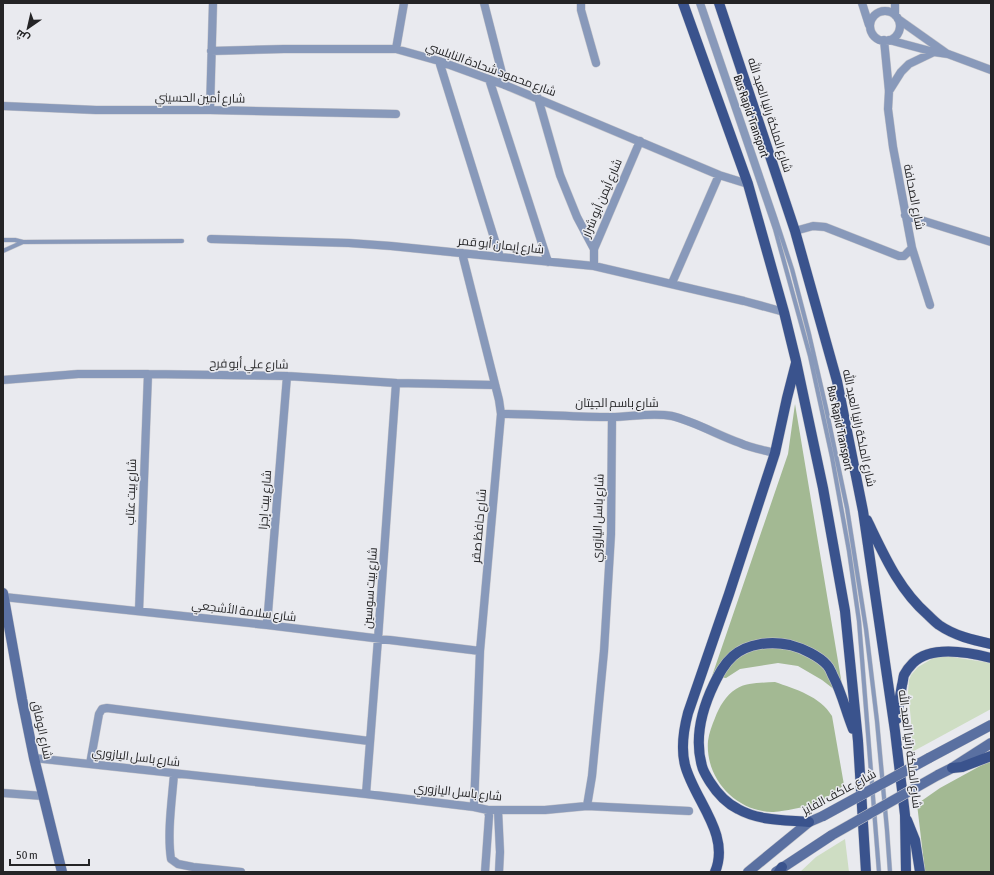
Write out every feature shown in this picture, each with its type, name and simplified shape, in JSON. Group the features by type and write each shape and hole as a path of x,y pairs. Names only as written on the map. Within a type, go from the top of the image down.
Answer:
{"main road":[{"path":"683,3 748,184 784,312 823,488 843,604 858,741 866,872"},
{"name":"شارع الملكة رانيا العبد الله","path":"719,3 795,231 836,380 863,511 895,731 905,815 906,872"},
{"path":"715,872 719,850 716,833 689,778 684,763 684,730 688,713 775,453 796,361"},
{"path":"863,511 888,564 903,588 920,608 939,625 957,635 991,644"},
{"name":"شارع الوفاق","path":"4,595 34,758 62,872"},
{"path":"809,822 768,818 750,814 738,809 725,800 714,789 702,767 700,753 700,727 708,697 721,669 733,656 748,647 766,643 781,643 799,647 814,655 827,665 839,687 847,714 858,741"},
{"path":"895,731 904,675 909,667 922,656 940,652 968,654 991,658"},
{"name":"شارع عاكف الفايز","path":"748,872 809,822 823,816 991,725"},
{"path":"779,870 832,835 938,774 952,768 991,743"},
{"path":"952,768 991,756"},
{"path":"905,815 915,840 920,872"}],"street":[{"path":"210,110 213,3"},
{"path":"396,49 404,3"},
{"path":"484,3 505,85"},
{"path":"581,3 581,10 596,63"},
{"path":"862,3 871,32 879,39 948,54 991,70"},
{"path":"870,27 871,20 880,3"},
{"path":"885,3 899,24 897,34 886,40"},
{"path":"894,15 895,3"},
{"path":"875,15 881,11 888,11 948,54"},
{"name":"شارع الصحافة","path":"886,40 890,134 912,248 930,305"},
{"name":"شارع محمود شحادة النابلسي","path":"211,51 284,49 396,49 439,61 505,85 719,175 748,184"},
{"name":"شارع الصحافة","path":"889,91 901,72 909,64 934,52"},
{"path":"439,61 500,257"},
{"path":"489,79 548,262"},
{"path":"538,98 560,175 577,217 594,249"},
{"name":"شارع أمين الحسيني","path":"3,106 96,110 210,110 396,114"},
{"name":"شارع أيمن أبو شرار","path":"594,266 594,249 640,141"},
{"path":"672,283 719,175"},
{"path":"905,215 991,242"},
{"path":"795,231 813,226 825,227 900,256 904,256 912,248"},
{"name":"شارع إيمان أبو قمر","path":"211,239 349,242 594,266 672,283 784,312"},
{"name":"شارع حافظ صقر","path":"462,253 499,400 501,414 480,651 474,807"},
{"name":"شارع علي أبو فرح","path":"3,380 78,374 148,374 287,376 396,384 495,385"},
{"name":"شارع بيت عتاب","path":"139,611 148,374"},
{"name":"شارع بيت إجزا","path":"267,625 287,376"},
{"name":"شارع بيت سوسين","path":"366,794 396,384"},
{"name":"شارع باسم الجيتان","path":"501,414 612,417 652,414 671,416 708,429 739,443 775,453"},
{"name":"شارع باسل اليازوري","path":"34,758 366,794 488,810 545,810 587,806 592,776 604,651 611,534 612,417"},
{"name":"شارع سلامة الأشجعي","path":"4,595 480,651"},
{"path":"90,764 100,714 102,709 107,708 369,741"},
{"path":"174,774 169,841 171,859 178,864 193,867 241,872"},
{"path":"3,793 43,796"},
{"path":"587,806 688,811"},
{"path":"485,872 489,816 488,810"},
{"path":"498,810 500,852 499,872"}],"lane":[{"name":"Bus Rapid Transport","path":"698,3 774,229 810,356 832,457 859,621 879,872"},
{"name":"Bus Rapid Transport","path":"702,3 767,191 792,269 826,408 847,508 866,629 878,729 890,872"},
{"path":"3,240 23,242 182,241"},
{"path":"3,251 23,242"}],"green space":[{"path":"795,404 844,697 822,680 798,666 778,663 740,669 726,678 712,676 788,454"},
{"path":"946,656 991,663 991,709 912,752 908,692 909,680 911,675 918,667 935,657"},
{"path":"775,682 814,698 827,709 832,716 844,785 815,804 772,812 746,806 725,790 717,779 712,768 708,755 708,741 719,710 723,702 732,692 740,687 750,684"},
{"path":"991,760 991,872 925,872 917,804 940,788"},
{"path":"845,839 849,872 800,872 816,857"}]}
